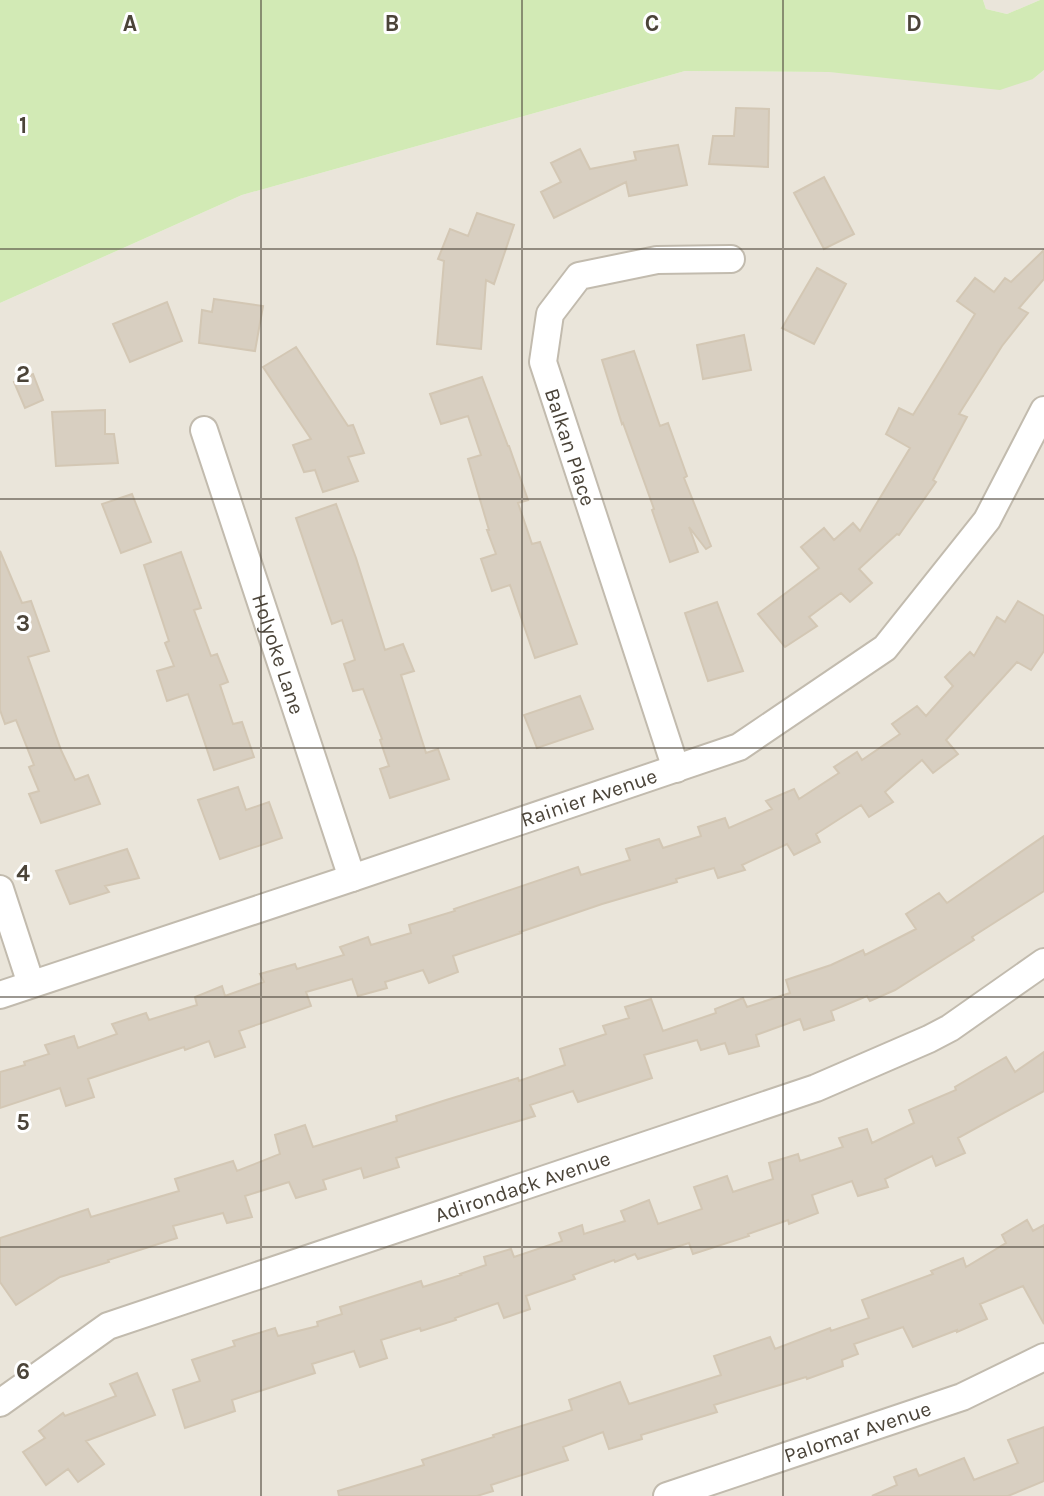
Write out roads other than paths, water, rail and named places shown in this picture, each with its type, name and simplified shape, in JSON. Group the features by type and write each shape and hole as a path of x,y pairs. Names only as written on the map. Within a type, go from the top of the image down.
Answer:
{"street":[{"name":"Balkan Place","path":"676,769 543,362 550,314 579,276 657,260 731,259"},
{"name":"Rainier Avenue","path":"0,995 739,747 885,648 987,520 1044,411"},
{"name":"Holyoke Lane","path":"204,430 352,878"},
{"path":"0,889 31,984"},
{"name":"Adirondack Avenue","path":"0,1403 108,1326 816,1088 889,1058 940,1033 1044,962"},
{"name":"Palomar Avenue","path":"667,1496 962,1397 1044,1357"}]}
